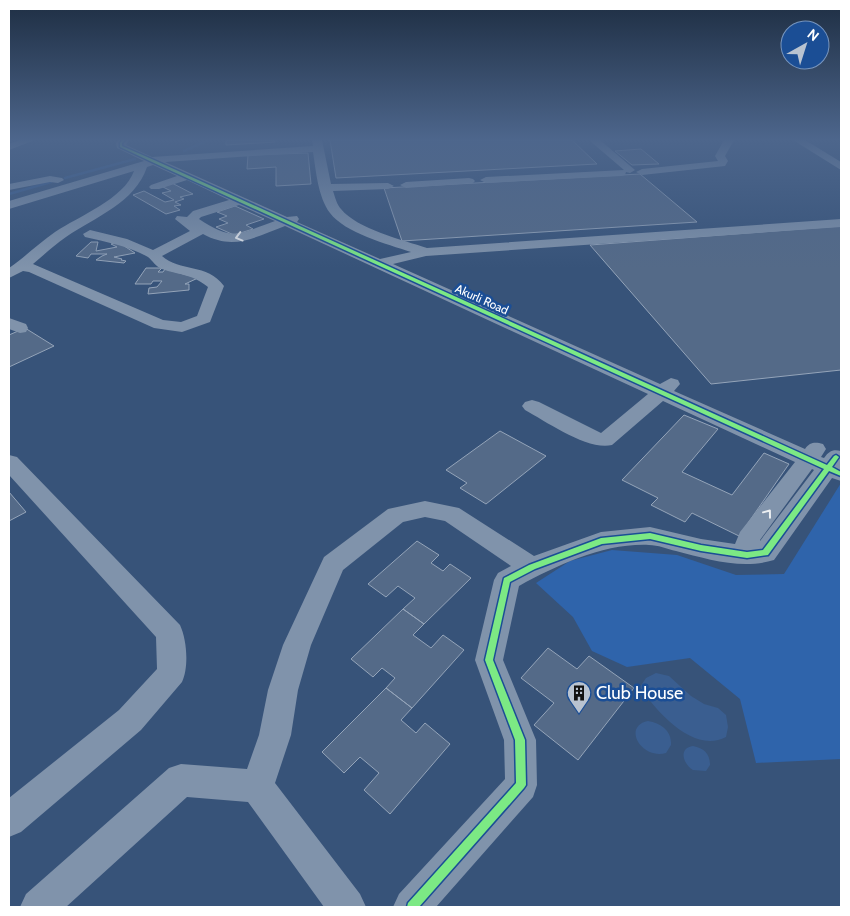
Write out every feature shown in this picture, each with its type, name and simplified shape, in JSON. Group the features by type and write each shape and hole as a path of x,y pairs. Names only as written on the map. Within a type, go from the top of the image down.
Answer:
{"street":[{"path":"9,187 28,183"},
{"path":"64,183 70,185"},
{"path":"9,205 78,183"},
{"path":"15,270 60,235 110,204 133,183"},
{"path":"155,187 166,183"},
{"name":"Akurli Road","path":"199,183 237,198"},
{"name":"Akurli Road","path":"200,183 290,220 829,461"},
{"path":"327,183 331,202 336,212 342,218 372,232 426,252"},
{"path":"406,185 441,183"},
{"path":"328,188 388,186"},
{"path":"154,255 197,233 196,230 180,218 185,211 237,198"},
{"path":"237,198 197,214 191,220 208,231 229,240 290,220"},
{"path":"383,262 426,252 841,224"},
{"path":"15,270 32,268 160,325 182,327 204,319 216,286 198,273 165,266 157,261 154,255 122,242 90,234"},
{"path":"532,406 594,438 605,440 666,389"},
{"path":"412,907 521,785 520,740 489,660 507,580 532,566 601,541 650,536 701,548 747,555 765,553 769,550 829,461"},
{"path":"9,462 170,633 172,673 130,720 9,820"},
{"path":"256,787 274,734 283,690 297,645 333,564 396,514 425,509 451,514 532,566"},
{"path":"39,907 181,780 220,782 256,787 348,907"}],"shaded area":[{"path":"841,483 841,759 756,763 740,699 690,658 627,667 592,651 573,617 536,583 570,561 612,550 677,555 736,575 784,574"},
{"path":"656,673 669,676 691,696 704,704 718,708 726,715 728,727 726,737 713,741 701,740 689,735 666,718 640,687 646,678"},
{"path":"648,721 665,728 668,732 671,745 666,753 657,754 649,752 638,742 636,729 640,724"},
{"path":"693,746 700,748 708,755 710,765 706,771 693,770 687,764 684,756 685,750"}],"building":[{"path":"171,183 193,194 180,197 184,199 175,202 181,205 174,206 180,210 166,214 133,195 144,191 165,202 174,200 162,193 171,191 159,185"},
{"path":"276,183 311,184 276,186"},
{"path":"480,183 650,183 697,222 402,241 384,188"},
{"path":"235,206 264,219 246,225 253,229 234,235 216,227 228,223 219,219 227,216 217,212"},
{"path":"841,226 841,370 711,384 590,245"},
{"path":"91,242 98,242 96,251 117,247 111,244 118,242 135,253 114,257 126,261 124,263 96,260 107,254 91,254 88,258 76,256"},
{"path":"146,268 162,268 158,272 163,272 165,269 198,278 185,284 189,284 189,290 148,294 149,288 157,287 162,281 153,281 151,284 135,284"},
{"path":"25,328 54,346 9,367 9,335"},
{"path":"684,415 718,429 682,472 732,495 764,453 789,464 739,536 692,513 685,522 651,505 658,498 622,480"},
{"path":"500,431 546,456 486,504 460,488 467,483 446,470"},
{"path":"9,492 26,512 9,521"},
{"path":"417,541 439,555 431,563 443,571 450,564 471,578 424,624 403,609 415,598 398,586 386,597 368,584"},
{"path":"403,609 424,624 413,635 431,648 443,635 464,650 412,708 386,688 395,678 382,668 373,677 351,659"},
{"name":"Club House","path":"548,648 577,669 589,656 634,688 578,760 534,725 554,703 521,678"},
{"path":"386,688 412,708 401,720 416,733 425,723 450,744 390,814 364,790 379,773 360,757 344,773 322,752"}],"waterway":[{"path":"9,194 48,183"}],"cycle path":[{"path":"201,183 841,474"},
{"path":"412,907 521,785 520,740 489,660 507,580 532,567 601,541 650,536 701,548 747,555 765,553 836,457"}],"place":[{"name":"Club House","path":"579,714"}]}
